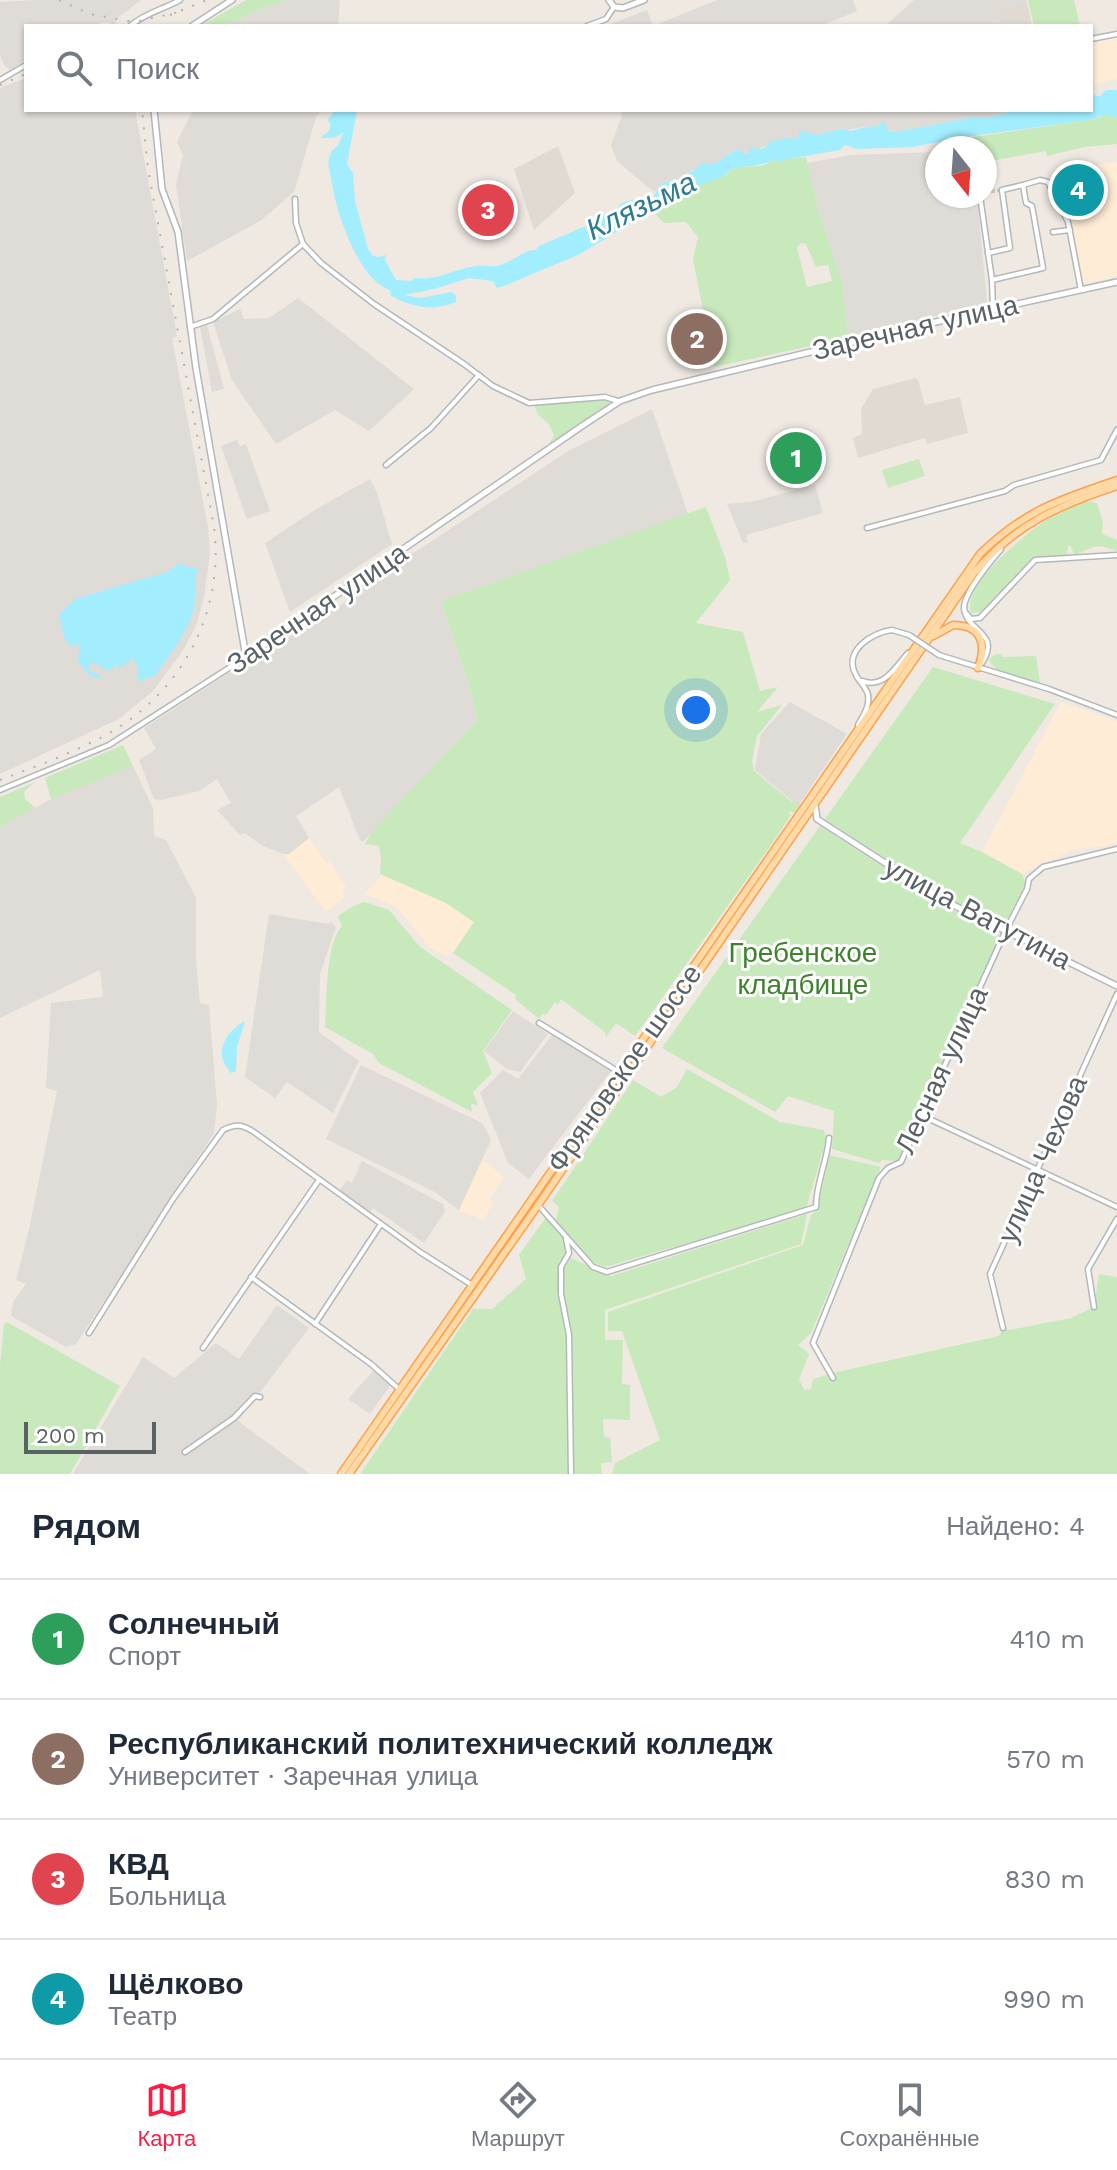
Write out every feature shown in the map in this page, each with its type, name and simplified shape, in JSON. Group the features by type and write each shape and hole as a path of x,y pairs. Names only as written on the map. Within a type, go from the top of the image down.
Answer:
{"main road":[{"name":"Фряновское шоссе","path":"349,1474 804,819 961,578 995,539 1044,506 1117,480"},
{"name":"Фряновское шоссе","path":"341,1474 778,848 855,731 979,566 1024,527 1063,504 1117,486"},
{"path":"917,648 945,627 964,626 983,643 978,668"}],"street":[{"path":"133,24 148,12 180,0"},
{"path":"195,24 232,0"},
{"path":"609,0 614,7 623,8 644,0"},
{"path":"592,24 606,19 614,7"},
{"path":"1093,39 1117,34"},
{"path":"0,80 24,66"},
{"path":"154,112 162,189 178,232 190,327 246,657"},
{"path":"988,253 1010,248 1002,190 1040,180 1048,182 1070,230 1081,290"},
{"path":"992,280 1043,268 1032,206 1026,203 1023,185"},
{"path":"190,327 213,319 303,244 296,223 295,199"},
{"path":"982,208 993,309"},
{"path":"1053,232 1070,230"},
{"name":"Заречная улица","path":"303,244 321,263 374,304 493,386 529,403 605,397 620,401"},
{"name":"Заречная улица","path":"0,790 109,745 246,657 620,401 725,372 1117,282"},
{"path":"386,465 431,428 479,375"},
{"path":"867,528 1005,491 1014,485 1101,460 1117,430"},
{"path":"978,668 988,650 986,639 965,612 967,597 1000,550 1024,527"},
{"path":"981,631 981,621 987,612 1032,561 1117,555"},
{"path":"965,612 974,619 987,612"},
{"path":"855,731 866,710 868,698 853,661 862,644 879,633 892,630 909,635 939,655 1049,689 1117,715"},
{"path":"857,677 872,684 883,680 917,648"},
{"path":"804,819 817,819 815,801"},
{"name":"улица Ватутина","path":"817,819 941,899 1117,986"},
{"name":"Лесная улица","path":"833,1378 813,1343 879,1178 888,1168 901,1162 1029,879 1043,867 1117,849"},
{"name":"улица Чехова","path":"1003,1328 990,1274 1117,994"},
{"path":"539,1023 620,1073"},
{"path":"921,1115 1117,1207"},
{"path":"89,1333 173,1199 223,1130 231,1125 244,1126 472,1285"},
{"path":"538,1205 593,1267 607,1272 816,1207 829,1138"},
{"path":"203,1348 319,1180"},
{"path":"1094,1307 1088,1269 1117,1219"},
{"path":"315,1324 381,1224"},
{"path":"566,1238 569,1253 561,1267 561,1294 569,1335 571,1474"},
{"path":"251,1277 371,1364 400,1389"},
{"path":"185,1452 234,1418 255,1396 260,1397"}],"shaded area":[{"path":"141,0 117,18 115,24 24,24 24,61 10,70 0,55 0,2"},
{"path":"290,0 340,0 338,24 228,24"},
{"path":"717,0 853,0 857,11 825,24 658,24"},
{"path":"914,0 1027,2 997,8 1000,24 887,24"},
{"path":"1027,2 1032,24 1000,24 997,8"},
{"path":"647,10 652,24 611,24"},
{"path":"1117,35 1117,79 1093,85 1093,41"},
{"path":"24,79 24,112 135,112 177,336 172,338 208,527 210,553 204,598 196,626 182,652 153,691 119,719 0,774 0,88"},
{"path":"192,112 320,112 294,192 260,221 187,261 176,185 183,155 177,142"},
{"path":"621,112 1010,112 896,132 870,126 816,135 800,131 799,136 793,139 781,140 745,154 737,149 714,164 665,182 654,192 617,161 611,145"},
{"path":"558,146 575,193 534,230 514,169"},
{"path":"925,152 925,208 978,208 987,303 848,338 842,282 818,209 807,163 851,155"},
{"path":"1117,162 1117,276 1081,284 1061,170"},
{"path":"298,298 414,389 369,431 335,410 276,444 232,380 213,322 240,309 244,319 269,318"},
{"path":"207,325 224,389 212,392 200,327"},
{"path":"915,378 925,405 960,397 968,433 927,444 925,438 858,458 853,438 862,434 861,409 873,389"},
{"path":"652,409 688,514 441,601 471,691 477,720 363,842 339,787 296,816 309,838 289,854 261,845 245,833 240,835 217,810 231,803 217,779 199,791 154,799 139,760 156,749 144,728 283,638 358,594 355,587 421,548 570,450"},
{"path":"237,440 240,446 246,444 270,511 247,519 221,446"},
{"path":"370,479 392,544 290,612 265,543"},
{"path":"815,485 823,513 746,535 748,542 743,543 727,504 751,502"},
{"path":"790,702 847,734 798,806 755,770 761,734"},
{"path":"1061,702 1117,721 1117,844 1072,850 1022,874 982,852"},
{"path":"133,766 153,808 154,836 166,840 196,898 200,1003 209,1005 217,1105 214,1133 76,1344 66,1347 11,1316 13,1302 26,1284 16,1280 57,1091 46,1088 51,1003 103,997 100,970 0,1018 0,827 59,795"},
{"path":"309,838 346,887 342,891 346,896 326,912 283,854 289,854"},
{"path":"380,874 446,903 474,922 453,953 448,956 429,947 396,906 363,894 379,879"},
{"path":"269,914 331,922 336,927 320,974 319,1032 359,1061 333,1113 287,1082 275,1098 245,1077"},
{"path":"513,1011 548,1034 520,1072 507,1069 484,1051"},
{"path":"552,1035 611,1071 529,1179 508,1163 480,1093 503,1070 518,1079"},
{"path":"361,1065 482,1123 491,1140 459,1210 435,1192 326,1139"},
{"path":"482,1159 504,1177 490,1199 493,1202 484,1220 459,1210"},
{"path":"362,1161 443,1204 445,1211 424,1243 373,1208 369,1214 340,1190 347,1180 352,1183"},
{"path":"277,1305 309,1328 238,1421 310,1474 73,1474 143,1357 174,1378 216,1343 239,1359"},
{"path":"373,1371 391,1384 370,1414 348,1399"}],"green space":[{"path":"246,0 290,0 228,24 204,24"},
{"path":"1028,0 1074,0 1080,24 1034,24"},
{"path":"1109,114 1117,118 1117,144 1085,147 1047,156 1046,151 997,160 997,136 981,136 1090,120"},
{"path":"806,157 818,209 842,282 848,338 714,367 693,259 698,237 686,222 664,223 652,211 670,205 696,186 725,175 736,167 762,166 775,160","holes":["801,243 806,244 816,267 828,265 832,281 807,287 797,248"]},
{"path":"605,399 610,403 549,444 554,435 534,405"},
{"path":"919,459 925,476 888,488 882,470"},
{"path":"1085,501 1097,503 1103,523 1102,534 1117,540 1117,551 1096,547 1074,555 1071,546 1068,546 1067,555 1032,558 982,612 971,613 970,602 976,589 997,562 1046,520"},
{"path":"706,507 725,557 730,580 696,623 743,632 760,691 778,687 757,712 782,705 757,736 752,762 754,771 792,802 801,804 794,813 788,811 791,815 776,838 635,1036 616,1023 606,1037 605,1032 561,999 558,1005 555,1002 539,1019 515,999 516,995 453,953 474,922 446,903 380,874 379,846 365,844 371,833 477,720 471,691 441,601"},
{"path":"997,654 1002,657 1036,656 1040,683 998,671 989,661"},
{"name":"Гребенское кладбище","path":"933,667 1055,704 960,843 1022,874 1026,884 1003,927 936,894 936,891 825,819"},
{"path":"123,745 133,766 51,799 45,778"},
{"path":"35,782 24,792 25,799 35,808 0,827 0,797"},
{"path":"820,826 933,899 1000,936 898,1161 882,1160 879,1163 832,1149 834,1111 788,1096 775,1112 662,1048"},
{"path":"364,902 389,910 420,947 512,1010 483,1051 492,1073 473,1092 478,1105 471,1104 472,1112 379,1063 373,1054 325,1027 332,946 342,926 338,916"},
{"path":"687,1069 780,1122 824,1130 826,1140 806,1209 605,1267 594,1263 556,1221 559,1207 552,1201 633,1080 661,1097 677,1087"},
{"path":"829,1155 881,1167 811,1333 798,1345 809,1354 799,1379 804,1390 811,1389 813,1379 833,1373 999,1336 1003,1328 1009,1330 1071,1318 1094,1307 1099,1274 1117,1277 1117,1474 612,1474 615,1463 660,1440 622,1331 608,1331 608,1312 803,1245 811,1215 818,1209"},
{"path":"807,1214 801,1244 605,1310 605,1340 623,1340 622,1384 630,1385 630,1420 603,1419 604,1437 610,1438 612,1462 601,1463 602,1474 360,1474 473,1309 492,1309 526,1279 519,1255 547,1216 564,1240 564,1258 560,1266 563,1269 571,1258 611,1276"},
{"path":"7,1322 120,1386 70,1474 0,1474 0,1365 4,1324"}],"water":[{"name":"Клязьма","path":"1117,90 1117,118 1104,116 972,136 925,136 925,145 912,147 857,149 845,145 840,150 737,167 687,190 670,205 652,211 578,255 504,286 497,288 493,281 469,278 404,295 420,298 452,292 456,296 456,302 431,307 407,303 391,296 390,290 368,274 351,244 338,211 329,167 330,155 344,132 334,138 320,138 330,130 327,120 333,112 357,112 347,164 353,173 355,201 368,249 373,256 386,255 385,260 396,280 411,281 476,266 501,265 596,224 600,215 616,210 621,203 653,198 660,184 683,177 704,163 714,164 737,149 745,154 749,153 750,147 762,148 771,141 785,137 794,139 799,136 799,130 816,135 842,129 851,131 876,127 884,121 888,131 896,132 1010,112 1093,112 1093,95"},
{"path":"180,563 186,567 197,567 194,609 179,641 153,678 148,677 140,682 133,658 118,669 116,664 109,671 92,662 88,667 90,671 101,676 96,679 88,674 78,661 80,645 72,647 65,640 59,615 75,599 167,572"},
{"path":"245,1021 237,1047 236,1071 231,1073 223,1058 223,1044 231,1031"}],"tunnel":[{"path":"997,191 1002,190"}],"railway":[{"path":"59,0 90,14 134,22 179,12"},
{"path":"170,15 207,0"},
{"path":"0,85 24,75"},
{"path":"0,780 102,737 130,720 154,699 175,675 191,649 204,621 212,591 216,559 214,527 148,169 142,112"}],"place":[{"name":"Щёлково","path":"1078,190"},
{"name":"КВД","path":"488,210"},
{"name":"Республиканский политехнический колледж","path":"697,339"},
{"name":"Солнечный","path":"796,458"}]}
